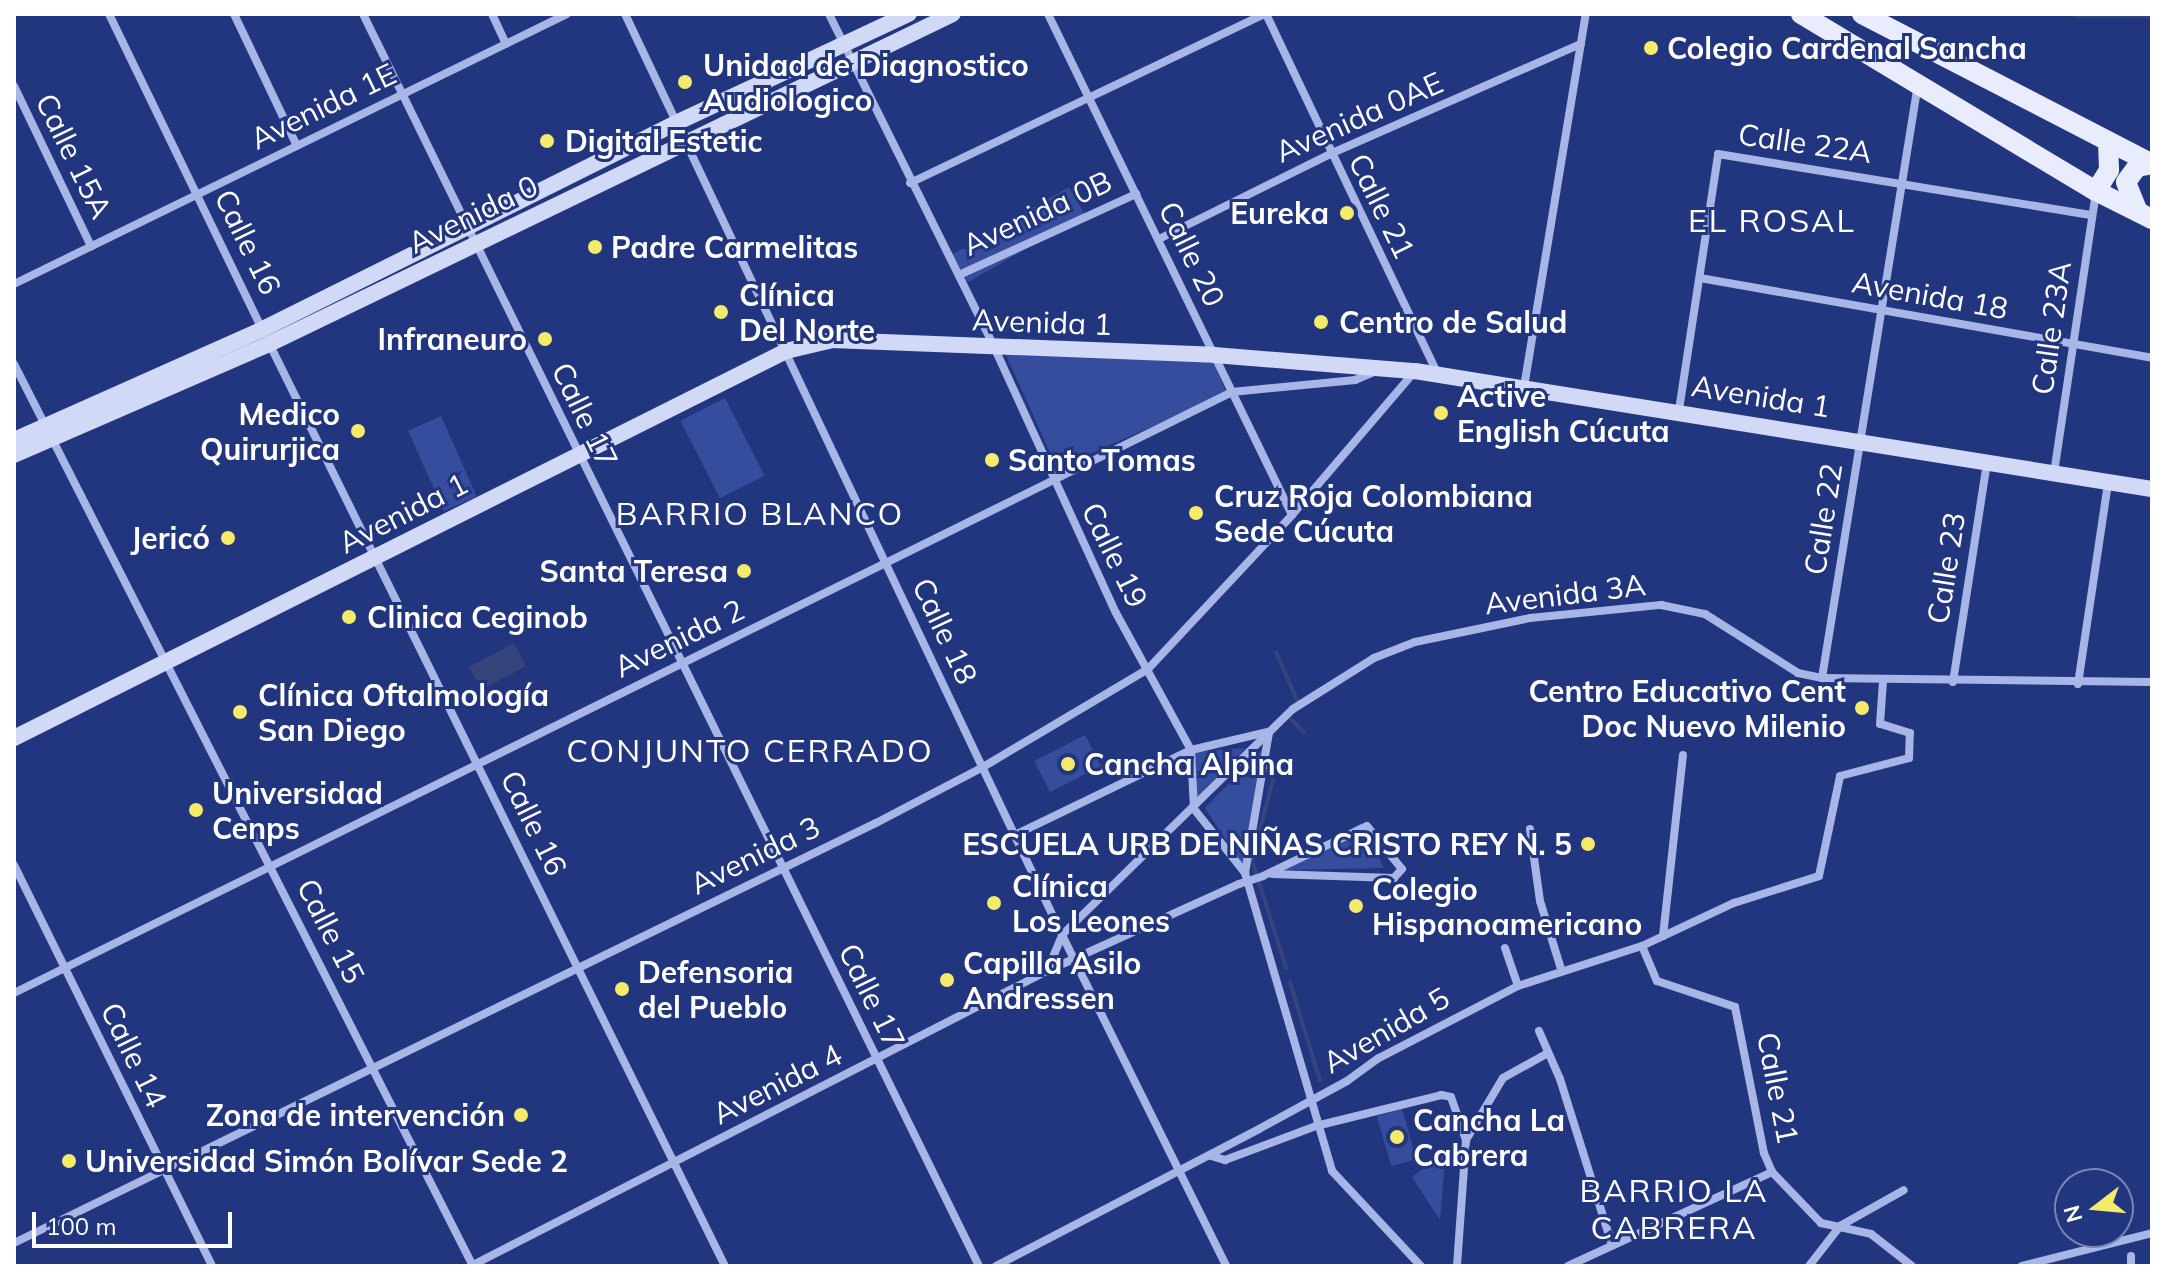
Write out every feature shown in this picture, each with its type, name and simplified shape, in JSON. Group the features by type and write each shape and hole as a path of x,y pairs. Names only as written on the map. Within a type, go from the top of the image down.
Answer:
{"main road":[{"path":"1801,14 2096,191 2145,216"},
{"path":"1862,14 2108,145 2152,164"},
{"path":"2096,191 2109,170 2108,145"},
{"path":"2145,216 2126,182 2137,167 2152,164"}],"street":[{"name":"Calle 16","path":"109,14 725,1266"},
{"path":"234,14 297,146"},
{"name":"Calle 17","path":"363,14 979,1266"},
{"path":"492,14 506,44"},
{"name":"Avenida 1E","path":"14,284 567,14"},
{"name":"Calle 18","path":"625,14 1062,935 1226,1266"},
{"name":"Calle 19","path":"829,14 910,183 995,349 1052,480 1191,750 1194,809"},
{"name":"Avenida 0","path":"266,337 466,226 909,14"},
{"name":"Avenida 0","path":"14,455 48,433 474,244 953,14"},
{"name":"Calle 20","path":"1048,14 1292,515"},
{"path":"910,183 1266,14"},
{"name":"Calle 21","path":"1266,14 1437,374"},
{"path":"1524,387 1586,14"},
{"name":"Avenida 0AE","path":"1159,239 1330,154 1581,44"},
{"name":"Calle 22","path":"1822,678 1918,83"},
{"name":"Calle 15A","path":"14,86 91,246"},
{"name":"Calle 22A","path":"1679,410 1718,154 1902,181 2092,215"},
{"name":"Calle 23A","path":"2054,473 2096,191"},
{"name":"Avenida 0B","path":"959,275 1136,194"},
{"name":"Avenida 18","path":"1700,278 2152,358"},
{"name":"Avenida 1","path":"14,738 786,351 832,340 995,349 1214,355 1415,371 1679,410 2152,489"},
{"name":"Calle 15","path":"14,364 374,1067 472,1266"},
{"name":"Avenida 2","path":"14,993 1232,392 1355,380 1378,370"},
{"name":"Avenida 3","path":"14,1243 782,869 983,767 1148,669 1292,515 1415,371"},
{"name":"Avenida 0","path":"14,440 48,433"},
{"name":"Calle 23","path":"1953,682 1987,462"},
{"path":"2078,684 2109,482"},
{"name":"Avenida 3A","path":"1015,835 1191,750 1269,732 1315,691 1401,647 1596,609 1689,608 1739,632 1798,673 1822,678 2078,684 2152,682"},
{"name":"Avenida 5","path":"996,1266 1180,1173 1347,1081 1379,1058 1518,986 1561,969 1642,946 1747,898 1819,876 1840,776 1909,758 1910,733 1880,724 1883,681"},
{"path":"1047,971 1062,935 1194,809 1269,732"},
{"path":"1245,873 1269,732"},
{"path":"1663,936 1683,755"},
{"path":"1194,809 1245,873 1316,1126 1332,1171 1421,1266"},
{"name":"Avenida 4","path":"472,1266 1047,971 1239,884 1267,875 1367,826 1400,863 1397,877 1267,875"},
{"path":"1530,829 1540,901 1561,969"},
{"name":"Calle 14","path":"14,865 212,1266"},
{"name":"Calle 21","path":"1642,946 1657,981 1735,1007 1764,1153 1772,1172 1821,1223 1871,1234 1912,1266"},
{"path":"1505,948 1518,986"},
{"path":"1539,1031 1612,1245"},
{"path":"1466,1140 1503,1078 1548,1053"},
{"path":"1211,1156 1225,1160 1316,1126 1441,1095 1455,1102 1466,1140 1457,1266"},
{"path":"1568,1266 1772,1172"},
{"path":"1809,1266 1840,1226 1904,1190"},
{"path":"2022,1266 2152,1233"}],"shaded area":[{"path":"2063,14 2152,14 2152,18 2078,18"},
{"path":"1069,187 1085,215 968,282 952,254"},
{"path":"1005,353 1213,361 1227,394 1057,468"},
{"path":"725,398 764,476 720,498 680,421"},
{"path":"441,416 477,496 444,511 408,431"},
{"path":"514,643 526,666 481,690 469,667"},
{"name":"Cancha Alpina","path":"1085,735 1101,766 1050,792 1034,761"},
{"path":"1245,748 1194,802 1193,752"},
{"path":"1262,749 1243,866 1205,808"},
{"path":"1361,823 1384,868 1283,870"},
{"name":"Cancha La Cabrera","path":"1402,1109 1416,1159 1391,1166 1377,1116"},
{"path":"1446,1151 1440,1220 1412,1177"}],"waterway":[{"path":"1276,652 1298,702"},
{"path":"1291,719 1304,733"},
{"path":"1277,764 1252,860 1286,968"},
{"path":"1290,982 1320,1081"}],"place":[{"name":"Colegio Cardenal Sancha","path":"1651,48"},
{"name":"Unidad de Diagnostico Audiologico","path":"685,82"},
{"name":"Digital Estetic","path":"547,141"},
{"name":"Eureka","path":"1347,213"},
{"name":"Padre Carmelitas","path":"595,247"},
{"name":"Clínica Del Norte","path":"721,312"},
{"name":"Centro de Salud","path":"1321,322"},
{"name":"Infraneuro","path":"545,339"},
{"name":"Active English Cúcuta","path":"1441,413"},
{"name":"Medico Quirurjica","path":"358,431"},
{"name":"Santo Tomas","path":"992,460"},
{"name":"Cruz Roja Colombiana Sede Cúcuta","path":"1196,513"},
{"name":"Jericó","path":"228,538"},
{"name":"Santa Teresa","path":"744,571"},
{"name":"Clinica Ceginob","path":"349,617"},
{"name":"Centro Educativo Cent Doc Nuevo Milenio","path":"1862,708"},
{"name":"Clínica Oftalmología San Diego","path":"240,712"},
{"name":"Cancha Alpina","path":"1068,764"},
{"name":"Universidad Cenps","path":"196,810"},
{"name":"ESCUELA URB DE NIÑAS CRISTO REY N. 5","path":"1588,844"},
{"name":"Clínica Los Leones","path":"994,903"},
{"name":"Colegio Hispanoamericano","path":"1356,906"},
{"name":"Capilla Asilo Andressen","path":"947,980"},
{"name":"Defensoria del Pueblo","path":"622,989"},
{"name":"Zona de intervención","path":"521,1115"},
{"name":"Cancha La Cabrera","path":"1397,1137"},
{"name":"Universidad Simón Bolívar Sede 2","path":"69,1161"}],"district":[{"name":"EL ROSAL","path":"1772,220"},
{"name":"BARRIO BLANCO","path":"760,513"},
{"name":"CONJUNTO CERRADO","path":"750,750"},
{"name":"BARRIO LA CABRERA","path":"1674,1210"}]}
